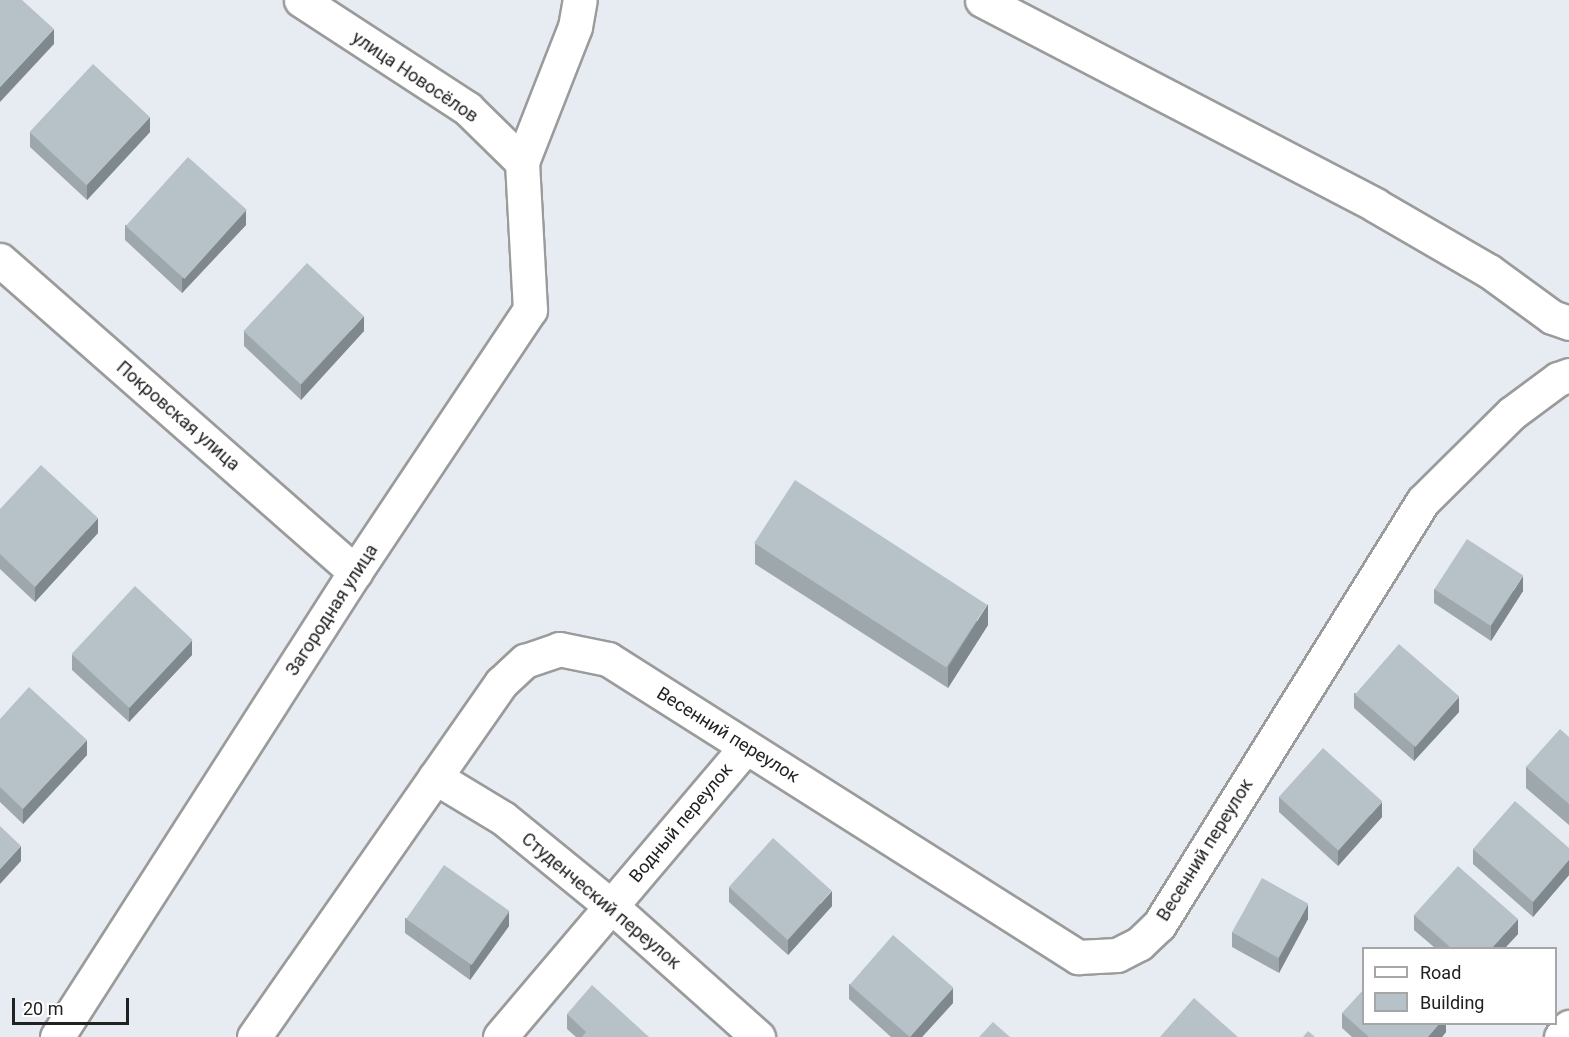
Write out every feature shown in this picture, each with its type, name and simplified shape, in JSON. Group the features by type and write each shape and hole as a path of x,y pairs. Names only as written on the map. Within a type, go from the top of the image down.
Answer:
{"street":[{"name":"улица Новосёлов","path":"301,0 468,109 522,162"},
{"path":"522,162 575,27 580,0"},
{"path":"982,0 1375,205 1489,271 1552,317 1569,323"},
{"name":"Загородная улица","path":"57,1037 355,572 531,310 522,162"},
{"name":"Покровская улица","path":"0,260 355,572"},
{"name":"Весенний переулок","path":"435,777 501,683 525,661 559,649 608,659 1078,957 1117,955 1139,944 1159,926 1423,501 1512,413 1558,379 1569,375"},
{"name":"Водный переулок","path":"500,1037 746,747"},
{"path":"254,1037 435,777"},
{"name":"Студенческий переулок","path":"435,777 503,818 611,906 758,1037"},
{"path":"1561,1037 1569,1028"}],"building":[{"path":"0,0 22,0 54,29 0,87"},
{"path":"93,64 150,117 87,185 30,132"},
{"path":"188,157 247,210 184,279 126,226"},
{"path":"307,263 364,316 301,384 244,331"},
{"path":"41,465 98,518 35,587 0,554 0,509"},
{"path":"795,480 987,605 946,668 754,543"},
{"path":"1467,539 1523,575 1491,626 1434,589"},
{"path":"135,586 193,640 129,708 72,654"},
{"path":"1399,644 1459,696 1415,747 1355,695"},
{"path":"29,687 87,740 23,809 0,787 0,719"},
{"path":"1560,729 1569,737 1569,804 1526,767"},
{"path":"1323,748 1382,802 1338,851 1279,797"},
{"path":"1515,801 1569,848 1569,860 1533,902 1473,849"},
{"path":"0,826 21,846 0,869"},
{"path":"773,838 832,891 788,940 729,887"},
{"path":"444,865 510,911 472,965 406,919"},
{"path":"1458,866 1518,919 1493,947 1450,947 1414,915"},
{"path":"1262,878 1308,904 1278,958 1232,932"},
{"path":"893,935 953,987 910,1037 850,985"},
{"path":"592,985 649,1037 582,1037 586,1032 567,1014"},
{"path":"1362,991 1362,1025 1438,1025 1428,1037 1369,1037 1342,1013"},
{"path":"1194,998 1238,1037 1160,1037"},
{"path":"993,1022 1010,1037 979,1037"},
{"path":"1308,1031 1315,1037 1303,1037"}]}
